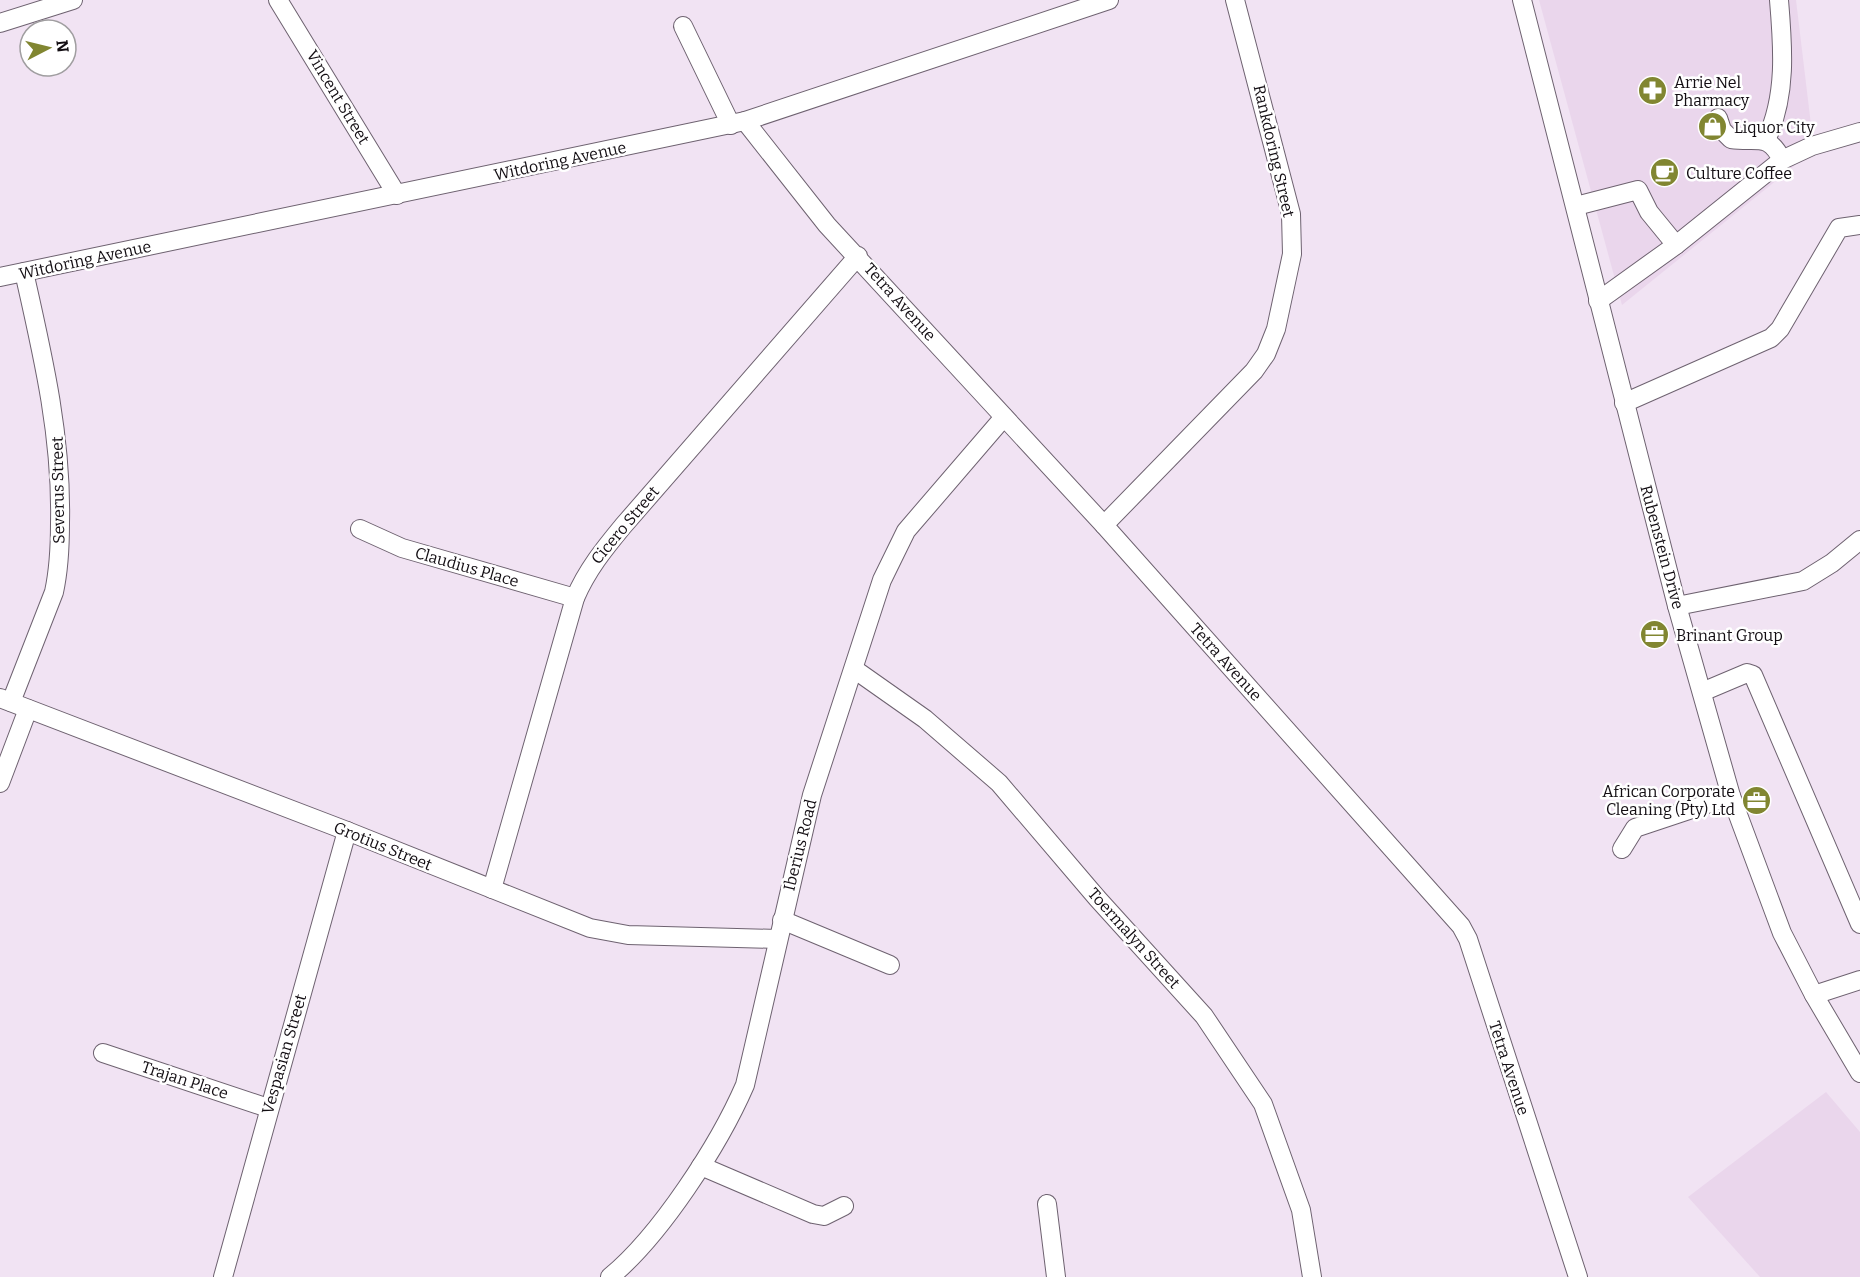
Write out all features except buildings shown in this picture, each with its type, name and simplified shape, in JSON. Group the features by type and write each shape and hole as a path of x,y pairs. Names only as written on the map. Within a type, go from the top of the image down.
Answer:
{"street":[{"path":"0,23 73,0"},
{"name":"Vincent Street","path":"278,0 397,195"},
{"name":"Witdoring Avenue","path":"0,277 738,123 1109,0"},
{"name":"Rankdoring Street","path":"1104,525 1254,371 1266,354 1276,329 1292,254 1291,214 1235,0"},
{"name":"Rubenstein Drive","path":"1522,0 1677,606 1731,796 1782,933 1814,995 1860,1073"},
{"path":"1766,140 1773,126 1784,62 1779,0"},
{"name":"Tetra Avenue","path":"683,26 738,123 1104,525 1461,926 1468,939 1578,1277"},
{"path":"1718,118 1722,130 1731,139 1766,140 1775,146 1782,160"},
{"path":"1598,301 1676,245 1782,160 1812,146 1860,132"},
{"path":"1576,206 1638,190 1649,212 1676,245"},
{"path":"1624,404 1771,338 1780,329 1839,228 1860,225"},
{"name":"Cicero Street","path":"492,889 575,598 596,559 858,256"},
{"name":"Severus Street","path":"0,783 13,703 54,592 58,573 60,535 61,480 58,436 24,272"},
{"name":"Iberius Road","path":"610,1277 639,1251 701,1166 734,1110 745,1085 812,795 882,580 897,546 927,504 1004,417"},
{"name":"Claudius Place","path":"360,529 402,548 575,598"},
{"path":"1677,606 1803,580 1832,563 1860,540"},
{"name":"Toermalyn Street","path":"854,669 925,719 999,783 1097,898 1204,1016 1263,1104 1301,1210 1312,1277"},
{"path":"1702,692 1747,673 1753,675 1860,924"},
{"name":"Grotius Street","path":"13,703 347,831 561,918 606,933 777,939"},
{"path":"1622,849 1635,828 1731,796"},
{"name":"Vespasian Street","path":"223,1277 268,1108 347,831"},
{"path":"782,920 890,965"},
{"path":"1814,995 1860,980"},
{"name":"Trajan Place","path":"103,1053 268,1108"},
{"path":"701,1166 813,1214 824,1216 844,1206"},
{"path":"1047,1204 1056,1277"}],"shaded area":[{"path":"1539,0 1796,0 1814,150 1622,305"},
{"path":"1826,1092 1860,1132 1860,1277 1760,1277 1688,1197"}],"place":[{"name":"Arrie Nel Pharmacy","path":"1653,91"},
{"name":"Liquor City","path":"1713,127"},
{"name":"Culture Coffee","path":"1665,173"},
{"name":"Brinant Group","path":"1655,635"},
{"name":"African Corporate Cleaning (Pty) Ltd","path":"1756,800"}]}
